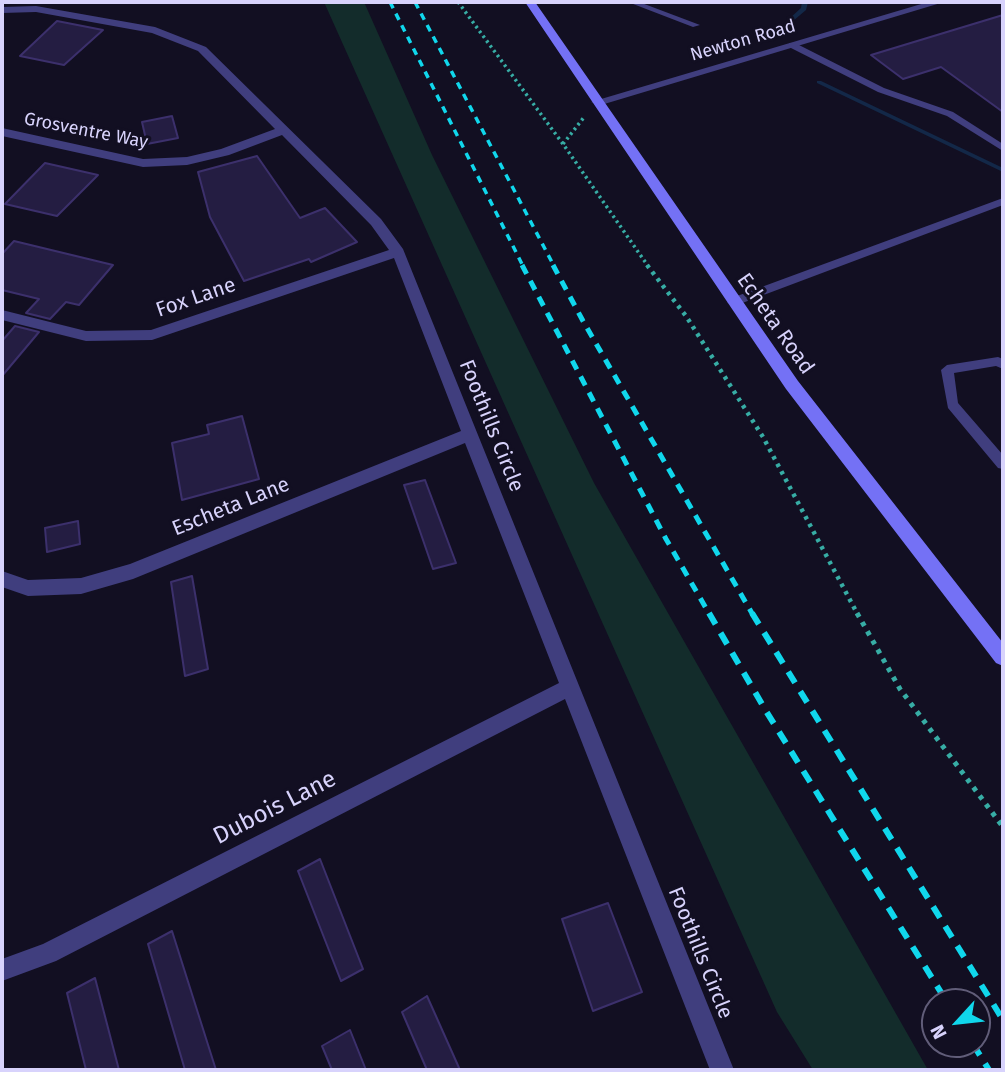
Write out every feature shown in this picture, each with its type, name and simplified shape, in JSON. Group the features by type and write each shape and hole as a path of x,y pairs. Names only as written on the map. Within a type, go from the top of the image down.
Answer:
{"street":[{"name":"Echeta Road","path":"530,2 733,302 800,396 1003,657"},
{"name":"Newton Road","path":"597,102 939,2"},
{"name":"Foothills Circle","path":"2,10 36,9 155,30 202,49 376,222 398,252 720,1069"},
{"name":"Grosventre Way","path":"2,132 143,163 187,162 225,152 284,130"},
{"name":"Fox Lane","path":"2,315 86,336 152,335 398,252"},
{"name":"Escheta Lane","path":"2,579 28,588 81,586 133,571 470,434"},
{"name":"Dubois Lane","path":"2,970 48,953 570,687"}],"lane":[{"path":"632,2 696,25"},
{"path":"792,45 881,90 950,114 1003,148"},
{"path":"733,302 1003,201"},
{"path":"1002,359 947,370 952,405 1003,464"}],"path":[{"path":"458,2 563,144 627,239 687,316 763,437 839,582 900,689 1003,827"},
{"path":"563,144 597,102"}],"green space":[{"path":"324,2 364,2 432,155 594,483 928,1070 813,1070 777,1012"}],"building":[{"path":"1003,15 1003,112 941,67 903,79 871,55"},
{"path":"57,21 103,30 64,65 20,56"},
{"path":"172,116 178,138 147,144 142,122"},
{"path":"257,156 300,218 325,208 357,242 311,262 309,259 244,281 210,217 198,172"},
{"path":"45,163 98,175 57,216 5,204"},
{"path":"14,241 113,265 79,305 66,302 50,319 26,313 39,299 2,290 2,254"},
{"path":"15,326 39,332 2,376 2,341"},
{"path":"242,416 259,479 182,500 172,443 209,434 207,425"},
{"path":"425,480 456,563 433,569 404,485"},
{"path":"78,521 80,544 47,552 45,528"},
{"path":"192,576 208,669 185,676 171,582"},
{"path":"320,859 363,969 341,981 298,871"},
{"path":"608,903 642,992 593,1011 562,919"},
{"path":"172,931 216,1070 185,1070 148,944"},
{"path":"95,978 119,1070 86,1070 67,993"},
{"path":"427,996 460,1070 427,1070 402,1012"},
{"path":"350,1030 366,1070 332,1070 322,1046"}],"waterway":[{"path":"791,20 804,9 805,2"},
{"path":"819,82 1003,170"}],"railway":[{"path":"390,2 523,266"},
{"path":"415,2 554,266"},
{"path":"522,265 666,539 710,615"},
{"path":"553,265 753,615"},
{"path":"709,613 766,711 938,988"},
{"path":"752,613 1003,1020"},
{"path":"982,1058 989,1070"}]}
